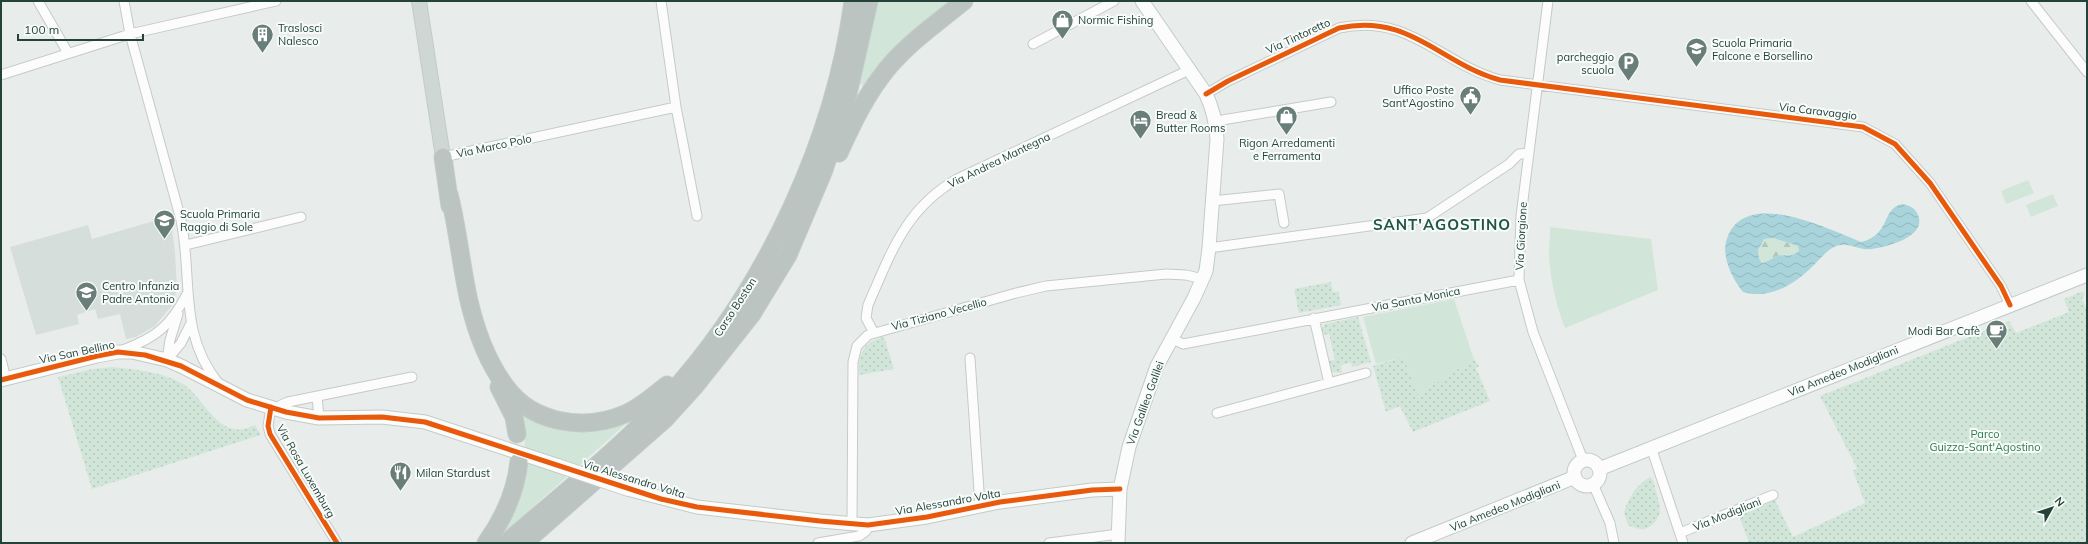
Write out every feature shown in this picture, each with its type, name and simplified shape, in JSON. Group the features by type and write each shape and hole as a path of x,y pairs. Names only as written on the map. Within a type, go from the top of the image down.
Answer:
{"highway":[{"name":"Corso Boston","path":"506,543 648,416 697,363 738,304 769,253 795,201 817,150 837,87 853,1"},
{"name":"Corso Boston","path":"524,543 625,456 670,414 695,386 747,320 788,255 824,170 848,94 869,1"},
{"path":"788,255 810,218 859,109 880,77 912,44 964,1"},
{"path":"443,157 449,194 451,226 463,301 475,341 514,417 517,434"},
{"path":"449,194 457,224 469,301 483,344 506,388 518,400 532,410 546,417 562,422 592,423 625,414 650,398 697,363"},
{"path":"486,543 508,506 518,474 519,461"}],"main road":[{"name":"Via Marco Polo","path":"419,1 443,157"}],"street":[{"path":"38,1 68,53"},
{"name":"Via San Bellino","path":"124,1 130,34 186,244 187,294 191,323 196,344 202,359 223,388"},
{"path":"1,75 130,34 276,1"},
{"path":"661,1 676,107 697,216"},
{"path":"1033,44 1114,1"},
{"name":"Via Galileo Galilei","path":"1118,539 1120,489 1129,447 1150,383 1171,338 1203,280 1210,248 1216,121 1213,108 1206,94 1142,1"},
{"name":"Via Giorgione","path":"1548,1 1521,216 1519,280 1533,332 1583,460"},
{"path":"2035,2 2087,72"},
{"name":"Via Tintoretto","path":"1206,94 1228,81 1339,28 1355,25 1394,28 1412,35 1482,75 1506,82 1538,86"},
{"name":"Via Andrea Mantegna","path":"874,333 866,318 868,305 903,229 919,208 932,195 957,179 1189,70"},
{"name":"Via Caravaggio","path":"1538,86 1863,127 1895,144 1930,182 2001,286 2010,305"},
{"path":"1216,121 1331,102"},
{"name":"Via Marco Polo","path":"443,157 676,107"},
{"path":"1210,248 1427,218 1509,164 1518,154 1529,153"},
{"path":"1212,201 1279,194 1284,223"},
{"path":"186,244 301,217"},
{"name":"Via Tiziano Vecellio","path":"852,523 853,362 854,352 860,341 874,333 1046,286 1166,274 1186,275 1203,280"},
{"name":"Via Amedeo Modigliani","path":"1599,468 2087,275"},
{"name":"Via Santa Monica","path":"1171,338 1183,344 1519,280"},
{"name":"Via San Bellino","path":"167,360 170,340 179,311 187,294"},
{"name":"Via San Bellino","path":"1,359 4,379 76,360 118,352 158,333 179,311"},
{"path":"1314,318 1329,383"},
{"path":"167,360 181,343 191,323"},
{"name":"Via San Bellino","path":"118,352 145,354 167,360 223,388"},
{"path":"970,358 980,506"},
{"path":"1217,413 1366,373"},
{"path":"275,409 288,402 412,377"},
{"name":"Via Alessandro Volta","path":"223,388 247,400 275,409 319,418 382,417 425,422 627,489 697,508 868,525 927,517 980,506 1092,490 1120,489"},
{"path":"317,396 319,418"},
{"name":"Via Rosa Luxemburg","path":"275,409 268,426 270,434 337,543"},
{"name":"Via Modigliani","path":"1651,447 1683,543"},
{"path":"1583,460 1593,462 1599,468 1598,478 1592,484 1583,485 1575,477 1576,466 1583,460"},
{"name":"Via Amedeo Modigliani","path":"1412,543 1575,477"},
{"path":"1592,484 1610,523 1614,543"},
{"name":"Via Modigliani","path":"1680,533 1773,496"},
{"path":"818,543 859,536 866,532 868,525"},
{"path":"1049,543 1118,539"}],"shaded area":[{"path":"164,218 168,231 172,230 177,289 172,305 155,326 136,337 126,339 120,314 98,319 95,309 77,315 79,324 36,335 10,247 88,225 92,239"}],"green space":[{"path":"877,1 964,1 867,90 860,84"},
{"path":"2028,180 2034,193 2006,204 2001,191"},
{"path":"2053,194 2058,206 2031,217 2026,205"},
{"path":"1550,227 1651,239 1658,290 1565,328 1554,294 1551,276 1549,258"},
{"path":"1773,238 1798,246 1799,251 1791,255 1780,255 1762,263 1758,260 1758,250 1764,239"},
{"path":"1331,282 1333,292 1339,291 1341,305 1299,313 1294,289"},
{"name":"Parco Guizza-Sant'Agostino","path":"2083,291 2085,296 2082,298 2087,310 2087,543 1749,543 1739,516 1775,500 1793,537 1865,503 1853,471 1857,468 1820,396 2009,321 2016,333 2069,312 2064,299"},
{"path":"1454,299 1474,359 1418,395 1403,357 1376,364 1363,317"},
{"path":"1358,317 1371,362 1352,367 1351,363 1341,365 1342,373 1332,372 1328,361 1335,360 1329,334 1322,335 1322,328 1325,324"},
{"path":"884,337 894,369 859,375 860,361 863,350 871,342"},
{"path":"1403,357 1418,395 1474,359 1479,366 1476,368 1490,401 1413,432 1400,406 1386,412 1373,366"},
{"path":"112,367 148,372 166,376 175,380 190,389 210,413 226,426 234,429 246,429 255,425 261,435 92,489 58,377 93,369"},
{"path":"515,410 535,415 626,417 628,422 505,532 501,528 523,472 525,440"},
{"path":"1650,477 1653,480 1659,501 1660,511 1655,522 1650,527 1638,529 1628,525 1624,512 1628,501 1634,492 1645,480"}],"water":[{"path":"1904,204 1916,211 1919,221 1918,228 1912,234 1896,243 1872,249 1862,249 1848,245 1839,245 1834,247 1807,272 1782,289 1763,294 1743,292 1729,268 1725,248 1726,242 1735,225 1749,216 1767,214 1787,216 1828,228 1861,242 1871,239 1877,234 1895,207","holes":["1773,238 1798,246 1799,251 1794,254 1780,255 1762,263 1759,259 1758,250 1764,239"]}],"cycle path":[{"path":"1206,94 1228,81 1339,28 1364,25 1386,27 1405,33 1459,63 1500,80 1863,127 1895,144 1930,183 2001,286 2010,305"},
{"path":"1,380 118,352 145,355 181,366 247,400 286,412 319,418 382,417 425,422 661,499 697,507 820,521 868,525 927,517 1000,502 1092,490 1120,489"},
{"path":"271,407 268,426 270,434 337,543"}],"place":[{"name":"Normic Fishing","path":"1062,40"},
{"name":"Traslosci Nalesco","path":"262,54"},
{"name":"Scuola Primaria Falcone e Borsellino","path":"1696,68"},
{"name":"parcheggio scuola","path":"1629,82"},
{"name":"Uffico Poste Sant'Agostino","path":"1470,116"},
{"name":"Rigon Arredamenti e Ferramenta","path":"1287,136"},
{"name":"Bread & Butter Rooms","path":"1140,140"},
{"name":"Scuola Primaria Raggio di Sole","path":"164,240"},
{"name":"Centro Infanzia Padre Antonio","path":"86,312"},
{"name":"Modi Bar Cafè","path":"1996,350"},
{"name":"Milan Stardust","path":"401,492"}],"district":[{"name":"SANT'AGOSTINO","path":"1442,224"}]}
